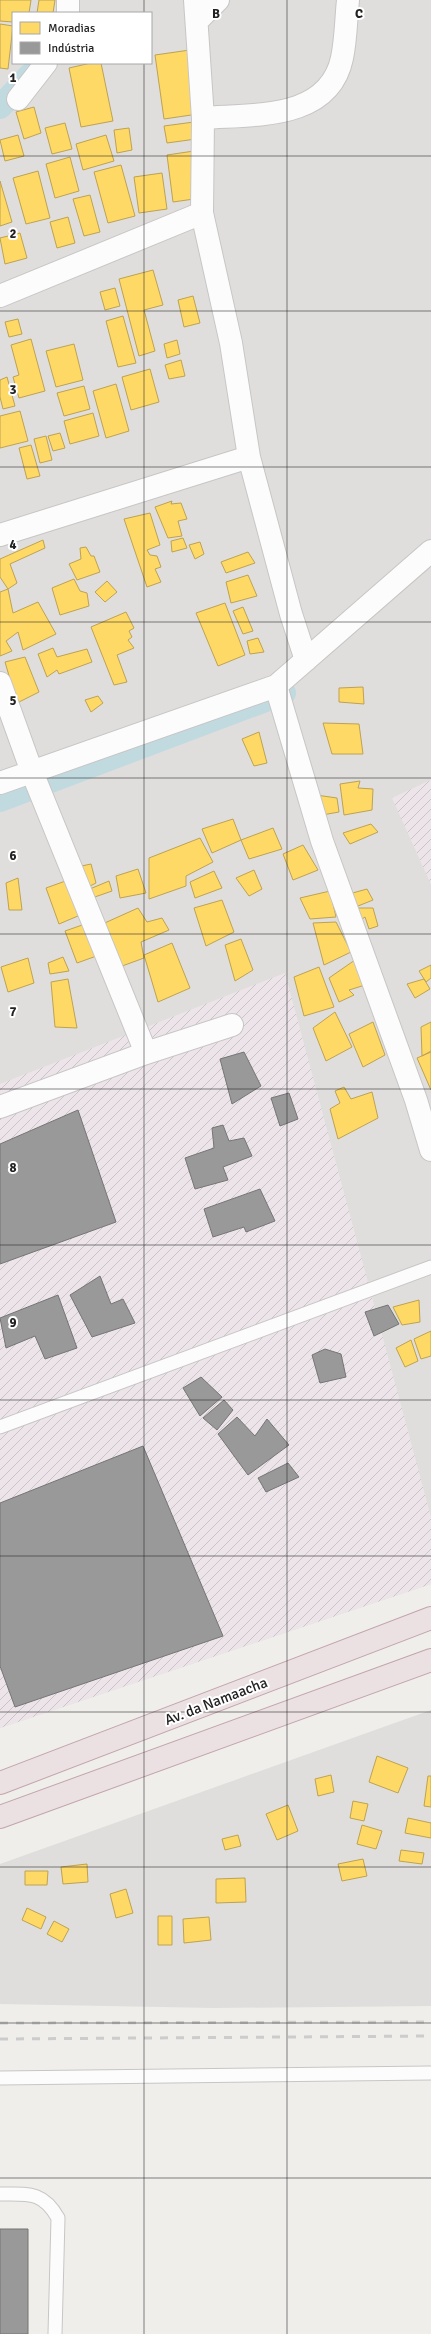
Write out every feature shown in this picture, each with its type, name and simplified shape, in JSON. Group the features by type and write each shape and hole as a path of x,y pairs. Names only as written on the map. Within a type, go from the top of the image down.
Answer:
{"highway":[{"name":"Av. da Namaacha","path":"0,1783 431,1618"},
{"path":"0,1818 431,1660"}],"street":[{"path":"68,0 68,12"},
{"path":"218,0 197,10 204,118 202,213 231,343 249,457 291,614 306,660"},
{"path":"204,118 294,110 312,102 334,81 342,58 348,0"},
{"path":"18,99 45,64"},
{"path":"0,296 202,213"},
{"path":"0,535 249,457"},
{"path":"0,783 276,686 431,551"},
{"path":"0,683 32,772 146,1053"},
{"path":"276,686 322,841 413,1093 431,1150"},
{"path":"0,1107 146,1053 232,1024"}],"lane":[{"path":"0,1427 431,1267"},
{"path":"0,2078 431,2073"},
{"path":"0,2194 27,2194 38,2196 50,2205 58,2218 55,2334"}],"shaded area":[{"path":"0,0 431,0 431,780 393,799 431,884 431,1584 0,1728"},
{"path":"431,780 431,884 392,798"},
{"path":"285,973 431,1517 431,1584 0,1728 0,1084"},
{"path":"431,1710 431,2006 214,2008 0,2004 0,1864"}],"building: Moradias":[{"path":"0,0 31,0 29,12 12,12 12,22 0,21"},
{"path":"39,0 55,0 53,12 37,12"},
{"path":"0,24 12,26 12,35 8,69 0,68"},
{"path":"190,50 198,114 164,119 155,55"},
{"path":"87,64 101,64 113,121 81,127 69,68"},
{"path":"34,107 41,133 24,139 16,112"},
{"path":"194,122 196,139 167,143 164,126"},
{"path":"65,123 72,149 52,154 45,128"},
{"path":"129,128 132,150 117,153 114,130"},
{"path":"18,135 24,156 5,161 0,140"},
{"path":"106,135 114,161 83,170 76,144"},
{"path":"194,151 201,198 173,202 167,155"},
{"path":"70,157 79,191 55,198 46,164"},
{"path":"121,165 135,216 108,223 94,172"},
{"path":"38,171 50,218 26,224 13,178"},
{"path":"162,173 167,209 139,213 134,177"},
{"path":"0,181 12,222 0,226"},
{"path":"90,195 100,232 84,236 73,199"},
{"path":"68,217 75,243 57,248 50,222"},
{"path":"20,233 27,258 5,264 0,238"},
{"path":"153,270 163,305 144,310 155,351 139,356 119,279"},
{"path":"115,288 120,306 105,310 100,292"},
{"path":"193,296 200,323 184,327 178,300"},
{"path":"123,316 136,363 118,367 106,321"},
{"path":"18,319 22,334 9,337 5,322"},
{"path":"31,339 45,391 19,398 13,377 19,375 11,345"},
{"path":"177,340 180,354 167,358 164,344"},
{"path":"74,344 83,380 56,387 46,351"},
{"path":"181,360 185,376 169,379 165,365"},
{"path":"150,369 159,402 131,410 122,377"},
{"path":"7,377 15,406 3,409 0,397 0,380"},
{"path":"116,384 129,431 106,438 93,391"},
{"path":"84,386 90,409 64,416 57,393"},
{"path":"20,411 28,441 0,448 0,416"},
{"path":"93,413 99,436 70,444 64,421"},
{"path":"60,433 65,448 53,451 48,436"},
{"path":"46,436 52,460 40,463 34,439"},
{"path":"31,445 40,476 27,479 19,448"},
{"path":"172,501 171,504 181,503 187,519 178,521 182,536 168,538 155,507"},
{"path":"150,513 160,545 147,550 150,555 157,556 161,567 155,569 161,582 147,587 124,519"},
{"path":"183,538 187,548 172,552 171,541"},
{"path":"43,540 45,548 10,564 17,583 8,589 0,577 0,559"},
{"path":"200,542 204,554 195,559 189,545"},
{"path":"86,547 91,556 94,556 100,572 77,580 69,564 81,559 80,548"},
{"path":"248,552 255,563 226,573 221,562"},
{"path":"248,575 257,596 231,603 226,582"},
{"path":"74,579 80,591 87,593 89,606 60,615 52,588"},
{"path":"107,581 117,592 105,602 95,592"},
{"path":"8,589 13,613 38,602 56,634 23,650 18,632 6,641 12,651 0,656 0,592"},
{"path":"225,603 245,655 218,666 196,613"},
{"path":"243,607 253,631 243,634 233,611"},
{"path":"126,612 134,628 129,631 132,637 128,640 134,648 117,655 127,682 114,685 91,627"},
{"path":"258,638 264,652 250,654 247,641"},
{"path":"53,648 57,657 87,649 92,662 59,674 57,670 47,677 38,654"},
{"path":"25,657 39,692 17,703 5,662"},
{"path":"363,687 364,704 339,702 339,688"},
{"path":"98,696 103,703 91,712 85,700"},
{"path":"323,723 359,724 363,754 332,754"},
{"path":"259,732 267,763 254,766 242,739"},
{"path":"360,781 358,788 373,789 372,810 344,815 340,784"},
{"path":"316,795 337,798 339,812 322,815"},
{"path":"233,819 241,840 212,853 202,829"},
{"path":"371,824 378,832 350,844 343,833"},
{"path":"273,828 282,849 249,859 241,840"},
{"path":"200,838 213,862 186,876 186,886 149,899 149,858"},
{"path":"303,845 318,870 293,880 283,854"},
{"path":"91,864 96,883 84,889 77,867"},
{"path":"138,869 146,893 120,898 116,876"},
{"path":"254,870 262,889 249,896 236,878"},
{"path":"214,871 222,888 195,898 190,882"},
{"path":"18,878 22,910 9,910 6,883"},
{"path":"71,879 85,913 59,924 46,888"},
{"path":"109,881 112,891 89,899 85,891"},
{"path":"367,889 373,900 353,908 349,894"},
{"path":"330,891 336,917 310,919 300,898"},
{"path":"222,900 234,932 206,946 194,908"},
{"path":"138,908 147,922 162,918 169,930 141,942 144,958 114,969 98,926"},
{"path":"353,908 373,908 378,926 369,929 365,917 359,921"},
{"path":"336,922 351,952 324,965 313,923"},
{"path":"88,923 102,954 77,963 65,931"},
{"path":"241,939 253,970 235,981 225,945"},
{"path":"172,943 190,988 158,1002 144,955"},
{"path":"63,957 69,971 50,974 48,963"},
{"path":"28,958 34,983 8,992 1,967"},
{"path":"355,960 365,985 349,990 354,995 339,1002 329,978"},
{"path":"431,965 431,978 426,982 419,971"},
{"path":"319,967 334,1007 304,1016 294,977"},
{"path":"68,979 77,1028 55,1027 51,982"},
{"path":"424,979 430,989 415,998 407,984"},
{"path":"335,1012 352,1047 326,1061 313,1028"},
{"path":"373,1022 385,1055 363,1067 349,1034"},
{"path":"431,1022 431,1051 422,1056 421,1027"},
{"path":"431,1052 431,1090 417,1058"},
{"path":"344,1087 351,1099 372,1092 378,1118 338,1139 330,1109 340,1103 335,1091"},
{"path":"419,1300 420,1322 402,1325 393,1307"},
{"path":"431,1331 431,1356 421,1359 414,1339"},
{"path":"411,1340 418,1361 405,1367 396,1348"},
{"path":"377,1756 408,1768 398,1793 369,1782"},
{"path":"331,1775 334,1792 318,1796 315,1779"},
{"path":"428,1776 431,1776 431,1807 424,1806"},
{"path":"353,1801 368,1804 364,1821 350,1818"},
{"path":"288,1805 298,1831 277,1840 266,1814"},
{"path":"408,1818 431,1823 431,1838 405,1833"},
{"path":"362,1825 382,1831 376,1849 357,1844"},
{"path":"238,1835 241,1846 225,1850 222,1839"},
{"path":"401,1850 424,1853 422,1864 399,1861"},
{"path":"363,1859 367,1876 342,1881 338,1864"},
{"path":"87,1864 88,1882 63,1884 61,1867"},
{"path":"25,1871 48,1871 47,1885 25,1885"},
{"path":"245,1878 246,1902 216,1903 216,1879"},
{"path":"126,1889 133,1913 116,1918 110,1894"},
{"path":"27,1908 46,1917 41,1929 22,1920"},
{"path":"158,1916 172,1916 172,1945 158,1945"},
{"path":"209,1917 211,1940 184,1943 183,1919"},
{"path":"54,1921 69,1929 62,1942 47,1934"}],"building: Indústria":[{"path":"244,1052 261,1086 232,1104 220,1059"},
{"path":"289,1093 298,1119 280,1126 271,1098"},
{"path":"78,1110 116,1222 0,1264 0,1144"},
{"path":"223,1125 229,1141 244,1138 252,1156 223,1167 228,1180 195,1189 185,1158 214,1148 212,1128"},
{"path":"260,1189 275,1221 246,1232 244,1227 213,1237 204,1209"},
{"path":"100,1276 111,1304 123,1299 135,1323 92,1337 70,1295"},
{"path":"58,1295 77,1348 45,1359 35,1336 6,1348 0,1318"},
{"path":"388,1305 399,1324 374,1336 365,1312"},
{"path":"325,1349 341,1354 346,1377 320,1383 312,1355"},
{"path":"201,1377 222,1397 200,1416 183,1388"},
{"path":"224,1400 233,1410 217,1430 203,1418"},
{"path":"237,1417 255,1436 267,1419 289,1445 248,1475 218,1434"},
{"path":"143,1446 223,1636 15,1707 0,1666 0,1503"},
{"path":"288,1463 299,1477 266,1492 258,1478"},
{"path":"0,2229 28,2229 28,2334 0,2334"}],"waterway":[{"path":"0,107 30,75"},
{"path":"0,800 284,693"}],"railway":[{"path":"0,2023 431,2022"},
{"path":"0,2039 431,2036"}]}
